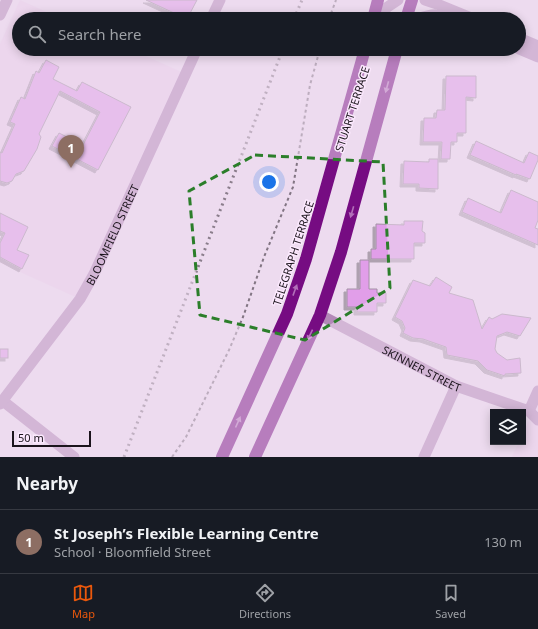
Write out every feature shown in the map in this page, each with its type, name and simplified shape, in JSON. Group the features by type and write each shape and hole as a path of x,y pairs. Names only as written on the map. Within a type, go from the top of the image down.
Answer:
{"highway":[{"path":"375,12 378,0"},
{"path":"408,12 412,0"},
{"name":"TELEGRAPH TERRACE","path":"222,457 287,314 306,259 363,56"},
{"path":"255,457 320,315 341,252 395,56"}],"street":[{"path":"0,15 7,0"},
{"path":"214,12 220,0"},
{"path":"384,12 386,8 398,0"},
{"path":"425,0 457,12"},
{"path":"526,41 538,46"},
{"path":"526,51 538,57"},
{"name":"BLOOMFIELD STREET","path":"2,403 80,299 94,274 194,56"},
{"name":"STUART TERRACE","path":"332,169 369,56"},
{"name":"SKINNER STREET","path":"320,315 456,386 529,411"},
{"path":"424,457 456,386"},
{"path":"538,391 529,411 538,420"},
{"path":"2,403 74,457"}],"path":[{"path":"332,12 336,0"},
{"path":"172,457 186,437 229,350 243,317 264,257 293,187 310,85 318,56"}],"highlighted area":[{"path":"255,155 383,162 390,288 305,340 200,315 189,191"}],"shaded area":[{"path":"20,0 47,12 15,12"},
{"path":"12,18 12,56 146,56 186,74 80,299 0,263 0,44"},
{"path":"538,403 538,457 512,457 518,445 526,445 526,427"}],"building":[{"path":"146,0 197,0 191,12 172,12"},
{"path":"46,60 59,67 53,79 77,91 82,82 131,107 98,170 52,146 59,133 83,145 100,112 60,91 39,134 41,137 37,149 24,171 16,174 12,181 7,183 0,181 0,152 2,153 15,124 10,122 21,97 25,99 36,71 39,73"},
{"path":"446,76 476,76 476,98 466,97 466,133 457,133 457,142 451,142 450,159 441,159 442,142 423,142 424,118 436,118 437,110 445,110"},
{"path":"476,141 524,163 529,152 538,156 538,160 530,179 516,175 470,155"},
{"path":"429,159 438,159 438,189 419,188 419,184 403,184 404,161 429,162"},
{"path":"511,190 538,202 538,220 535,228 538,229 538,245 462,212 468,198 501,213"},
{"path":"0,213 28,227 17,250 29,255 22,269 0,257 0,243 5,233 0,231"},
{"path":"404,221 423,221 422,231 425,233 425,243 414,243 414,259 371,259 371,249 376,249 376,224 404,225"},
{"path":"360,260 369,260 369,289 377,289 377,293 386,293 386,303 377,303 377,312 357,312 357,307 347,307 347,289 360,289"},
{"path":"436,277 452,287 449,293 473,300 482,329 489,317 492,319 502,314 531,318 520,336 507,332 497,336 495,349 497,353 507,360 520,358 521,373 505,374 505,376 487,370 478,361 447,355 446,347 423,339 413,338 403,333 405,328 402,321 395,317 413,280 430,286"},
{"path":"0,349 8,349 8,358 0,358"}],"railway":[{"path":"297,12 302,0"},
{"path":"124,457 280,56"}],"place":[{"name":"St Joseph’s Flexible Learning Centre","path":"71,168"}]}
